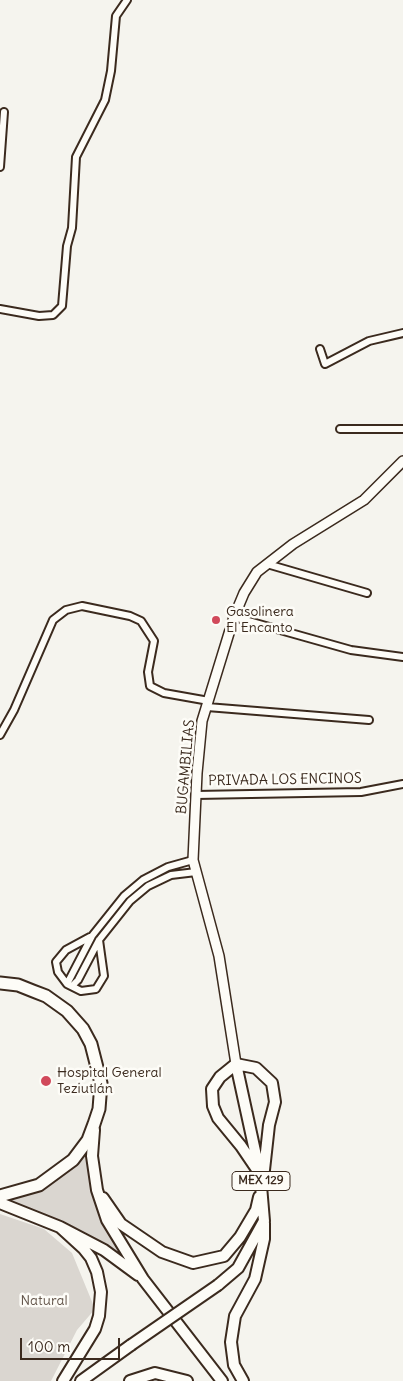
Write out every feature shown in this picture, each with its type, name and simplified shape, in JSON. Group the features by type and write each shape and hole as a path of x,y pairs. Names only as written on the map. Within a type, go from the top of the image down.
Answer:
{"highway":[{"path":"0,983 18,985 46,996 67,1011 84,1029 96,1058 101,1083 99,1109 82,1150 62,1170 39,1185 0,1196"}],"main road":[{"name":"BUGAMBILIAS","path":"236,1064 219,956 193,860 202,722 234,617 244,593 257,572 293,544 364,500 403,461"},
{"name":"MEX 129","path":"236,1064 260,1174 264,1220"},
{"path":"236,1064 256,1068 272,1083 275,1102 269,1125 264,1170 260,1174 242,1146 218,1118 213,1106 212,1089 220,1077 236,1064"},
{"path":"94,1124 92,1156 97,1190 107,1220 143,1279 222,1381"},
{"path":"97,1190 121,1224 162,1252 193,1263 224,1256 240,1237 256,1210 261,1186"},
{"path":"0,1203 60,1227 104,1250 143,1279"},
{"path":"81,1381 218,1285 238,1268 264,1220"},
{"path":"243,1381 234,1365 231,1342 235,1316 256,1279 264,1239 264,1220"},
{"path":"60,1227 91,1258 97,1272 100,1292 99,1316 95,1329 63,1381"},
{"path":"130,1381 155,1373 186,1381"}],"street":[{"path":"0,309 39,316 53,315 62,306 67,246 72,228 76,156 105,100 111,71 116,16 127,0"},
{"path":"0,167 4,112"},
{"path":"320,349 325,364 369,341 403,333"},
{"path":"340,429 403,429"},
{"path":"267,564 367,593"},
{"path":"0,736 14,710 53,620 66,610 82,606 130,616 141,621 154,641 148,672 150,686 164,693 208,704 369,720"},
{"path":"234,617 351,650 403,657"},
{"name":"PRIVADA LOS ENCINOS","path":"196,795 361,792 403,784"},
{"path":"69,985 92,936 124,896 143,880 168,868 193,860"},
{"path":"69,985 78,980 99,940 130,901 148,886 171,875 196,872"},
{"path":"92,936 66,950 56,962 58,972 69,985 81,991 96,988 104,976 99,940"}],"green space":[{"path":"85,1149 95,1202 122,1256 68,1224 4,1200"},
{"name":"Natural","path":"0,1214 44,1229 72,1253 95,1309 77,1330 51,1381 0,1381"}],"place":[{"name":"Gasolinera El Encanto","path":"216,620"},
{"name":"Hospital General Teziutlán","path":"46,1081"}]}
